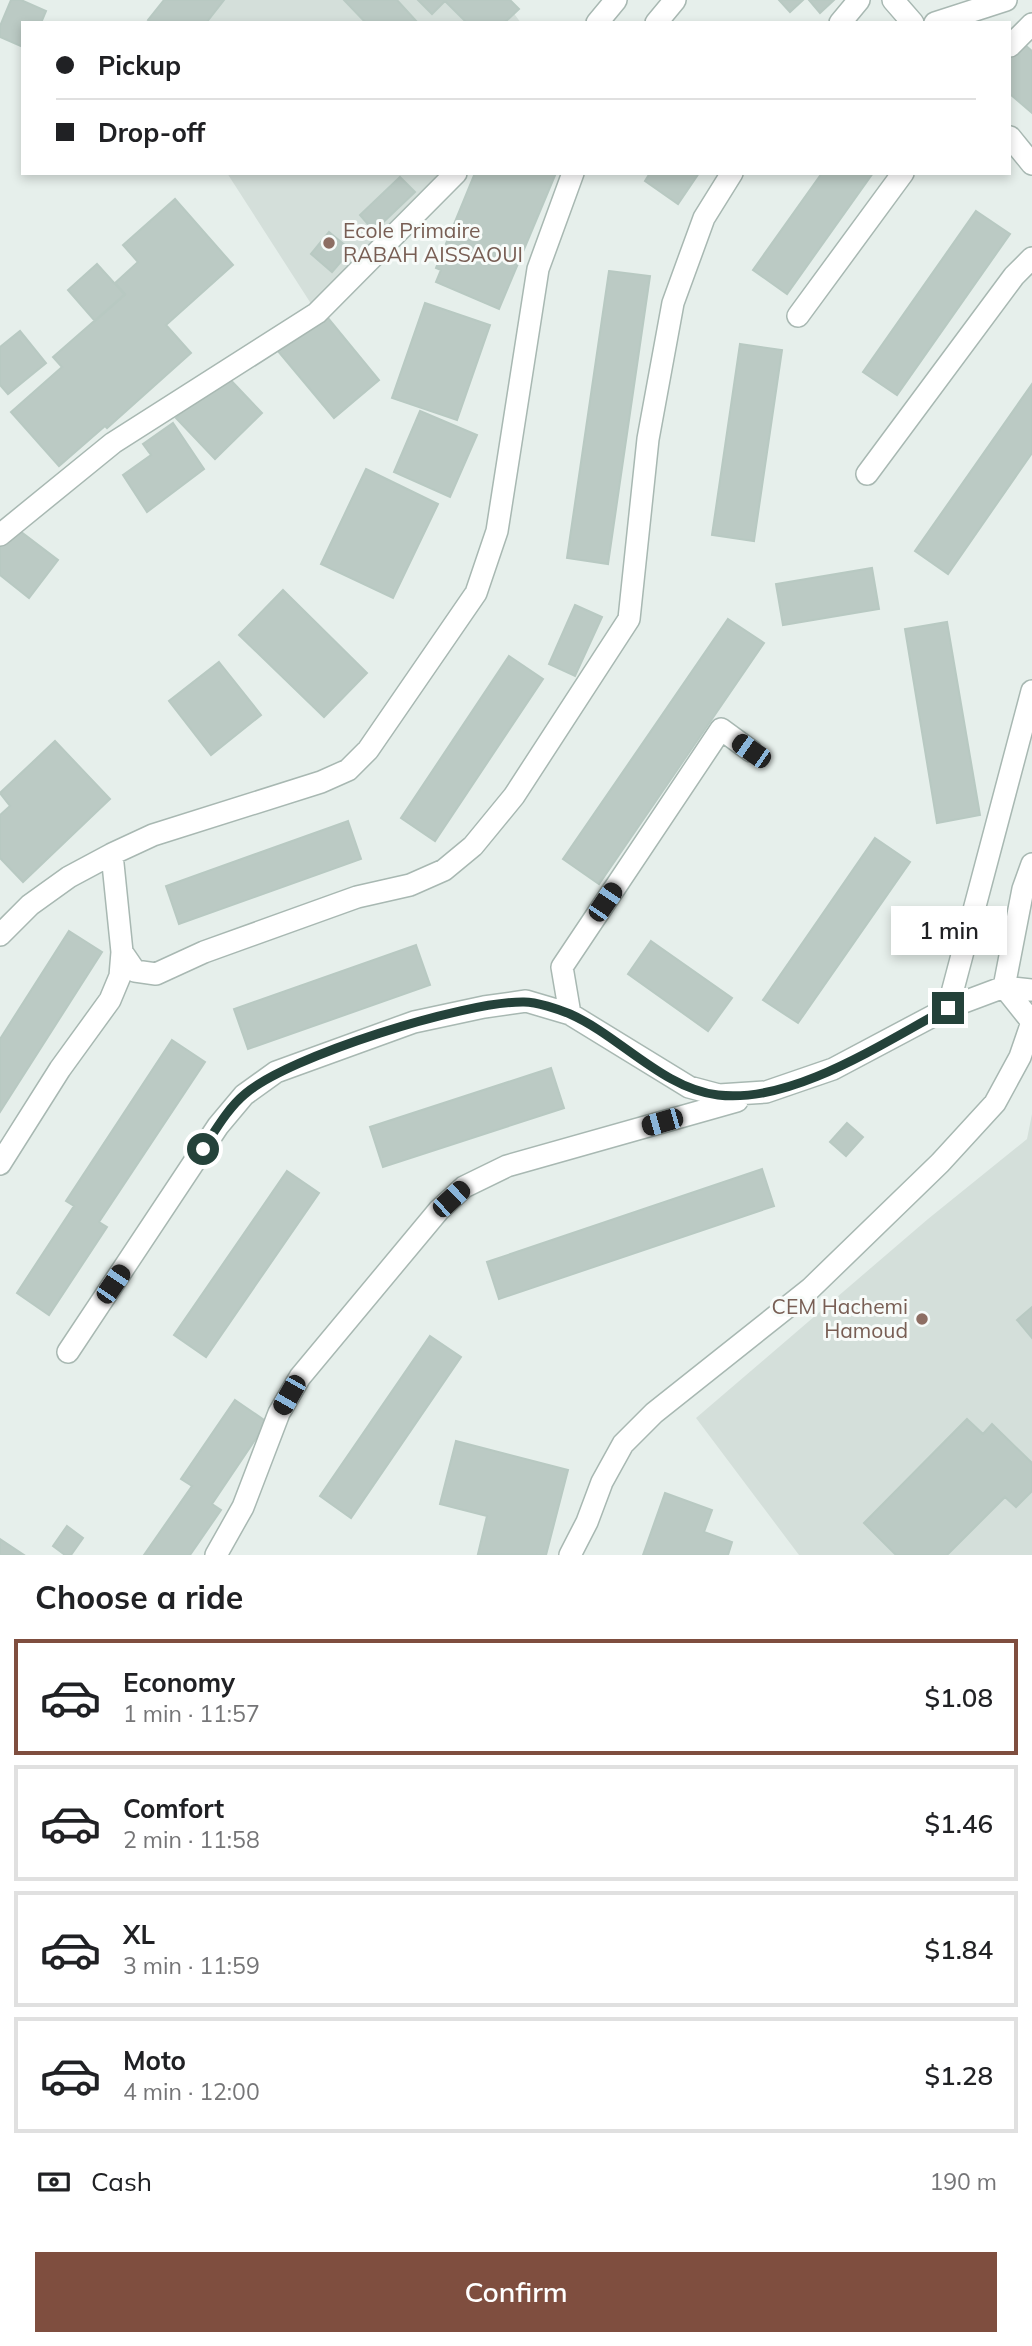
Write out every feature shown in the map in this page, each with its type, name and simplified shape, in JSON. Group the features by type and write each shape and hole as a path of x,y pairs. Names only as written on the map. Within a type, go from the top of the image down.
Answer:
{"street":[{"path":"599,21 616,0"},
{"path":"658,21 675,0"},
{"path":"842,21 859,0"},
{"path":"893,0 911,21"},
{"path":"941,21 1006,0"},
{"path":"1011,45 1032,24"},
{"path":"1011,139 1032,164"},
{"path":"0,535 113,443 317,313 454,175"},
{"path":"0,935 30,905 69,877 112,854 153,835 321,782 348,770 368,750 476,593 497,531 538,269 572,175"},
{"path":"121,952 135,971 156,974 204,952 344,902 410,885 444,870 473,846 514,796 629,619 648,439 673,303 704,218 731,175"},
{"path":"798,316 902,175"},
{"path":"867,474 1014,276 1032,258"},
{"path":"948,1008 1032,691"},
{"path":"570,1014 562,967 721,729 751,751"},
{"path":"0,1164 60,1069 110,1000 120,976 121,952 112,854"},
{"path":"570,1555 587,1522 602,1482 623,1444 654,1413 820,1280 890,1215 995,1103 1020,1057 1032,1022 1004,987 1023,889 1032,864"},
{"path":"216,1555 243,1507 279,1413 300,1377 439,1210 464,1187 508,1166 766,1092 833,1069 948,1008 1004,987 1032,990"},
{"path":"68,1352 218,1126 244,1095 276,1072 414,1022 484,1007 526,1002 570,1014 689,1087 719,1095 766,1092"}],"shaded area":[{"path":"193,0 504,0 520,21 176,21"},
{"name":"Ecole Primaire RABAH AISSAOUI","path":"228,175 454,175 317,313"},
{"name":"CEM Hachemi Hamoud","path":"1032,1114 1032,1555 799,1555 696,1418 928,1219 1027,1139"}],"building":[{"path":"11,0 21,0 46,11 42,21 21,21 21,46 0,37 0,26"},
{"path":"164,0 224,0 208,21 148,20"},
{"path":"344,0 397,0 416,21 364,21"},
{"path":"418,0 510,0 519,9 506,21 465,21 445,1 432,14"},
{"path":"779,0 803,0 790,12"},
{"path":"809,0 834,0 820,13"},
{"path":"1016,37 1032,51 1032,113 1011,95 1011,44"},
{"path":"474,175 555,175 499,309 436,282 441,270 436,268"},
{"path":"649,175 698,175 678,204 645,181"},
{"path":"821,175 872,175 787,294 753,270"},
{"path":"400,177 415,192 374,231 360,215"},
{"path":"175,199 233,265 166,325 191,353 107,428 105,426 59,466 11,412 62,367 53,357 125,294 115,283 138,262 123,245"},
{"path":"976,211 1010,234 897,395 863,372"},
{"path":"329,232 351,250 332,272 311,254"},
{"path":"97,264 125,295 95,321 68,290"},
{"path":"609,271 650,276 608,564 567,558"},
{"path":"425,303 490,325 457,420 392,398"},
{"path":"323,312 379,380 334,418 278,351"},
{"path":"20,331 46,363 8,394 0,385 0,347"},
{"path":"740,344 782,350 754,541 712,535"},
{"path":"223,372 262,413 215,459 176,418"},
{"path":"1032,384 1032,453 948,574 915,551"},
{"path":"420,411 477,435 450,497 394,472"},
{"path":"173,423 204,469 147,512 123,475 151,455 143,444"},
{"path":"366,469 438,504 393,598 321,564"},
{"path":"16,528 58,560 29,598 0,575 0,533"},
{"path":"872,568 879,609 783,625 776,584"},
{"path":"283,590 367,673 324,717 239,635"},
{"path":"575,605 602,617 575,676 549,664"},
{"path":"728,619 764,643 599,884 563,859"},
{"path":"947,622 980,815 937,823 905,629"},
{"path":"509,656 543,679 435,841 401,818"},
{"path":"219,662 261,715 211,755 169,701"},
{"path":"55,741 110,799 23,882 0,858 0,815 10,806 0,793"},
{"path":"348,821 361,859 179,924 166,886"},
{"path":"875,838 910,862 798,1023 763,1000"},
{"path":"69,931 102,952 0,1112 0,1039"},
{"path":"651,941 732,998 708,1031 628,974"},
{"path":"416,945 430,985 248,1049 234,1009"},
{"path":"172,1040 205,1062 99,1222 107,1227 49,1315 17,1293 74,1206 66,1201"},
{"path":"551,1068 564,1108 383,1167 370,1127"},
{"path":"847,1123 863,1137 846,1156 830,1142"},
{"path":"762,1169 774,1206 499,1299 487,1262"},
{"path":"287,1171 319,1193 206,1357 174,1335"},
{"path":"1032,1307 1032,1338 1017,1320"},
{"path":"430,1336 461,1357 351,1518 320,1496"},
{"path":"235,1400 267,1422 212,1504 221,1510 190,1555 144,1555 192,1486 181,1479"},
{"path":"967,1419 983,1434 992,1424 1032,1463 1032,1491 1016,1507 1005,1497 947,1555 896,1555 864,1523"},
{"path":"456,1441 568,1470 546,1555 478,1554 487,1516 440,1504"},
{"path":"665,1493 712,1510 704,1532 732,1542 728,1555 643,1555"},
{"path":"67,1526 83,1538 71,1555 65,1555 53,1546"},
{"path":"0,1539 24,1555 0,1555"}],"place":[{"name":"Ecole Primaire RABAH AISSAOUI","path":"329,243"},
{"name":"CEM Hachemi Hamoud","path":"922,1319"}],"route":[{"path":"203,1149 244,1095 276,1072 414,1022 484,1007 526,1002 570,1014 689,1087 719,1095 766,1092 833,1069 948,1008"}]}
